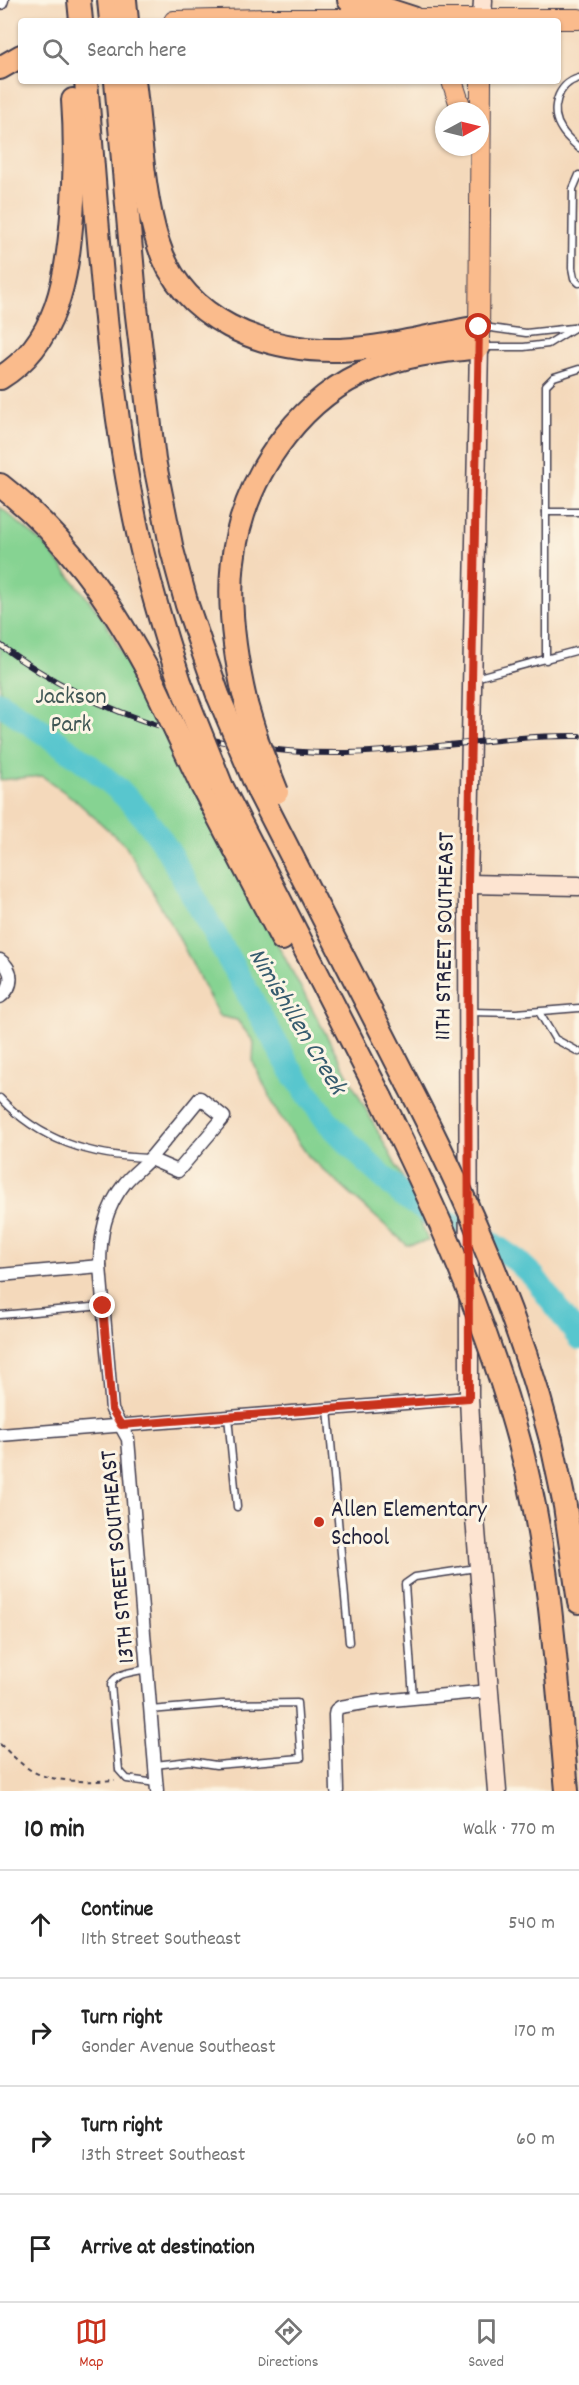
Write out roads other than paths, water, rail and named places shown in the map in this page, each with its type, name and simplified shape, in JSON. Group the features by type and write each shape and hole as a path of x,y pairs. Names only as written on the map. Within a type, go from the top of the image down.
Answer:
{"highway":[{"path":"350,0 413,18"},
{"path":"116,5 125,18"},
{"path":"0,68 18,58"},
{"path":"0,378 26,358 38,343 53,317 60,298 68,256 75,178 76,151 71,84"},
{"path":"86,84 101,258 119,425 138,533 164,632 212,787"},
{"path":"116,84 136,307 154,460 172,550 200,647 218,695 268,792 381,1031 456,1179 504,1291 534,1377 551,1440 565,1506 579,1602"},
{"path":"134,84 147,194 158,243 174,279 186,295 216,320 243,333 281,344 321,350 479,337"},
{"path":"268,792 258,744 246,704 234,647 231,617 231,567 238,528 260,473 306,413 333,391 360,374 479,337"},
{"path":"0,485 36,516 77,560 112,608 351,1040 443,1225 478,1310 501,1377 521,1448 537,1522 550,1612 567,1791"}],"main road":[{"path":"413,18 482,13 579,19"},
{"path":"0,55 18,50"},
{"path":"453,84 459,102"},
{"name":"11TH STREET SOUTHEAST","path":"481,84 481,102"},
{"name":"11TH STREET SOUTHEAST","path":"479,337 480,156"}],"street":[{"name":"11TH STREET SOUTHEAST","path":"479,337 468,884 469,1398 497,1791"},
{"path":"468,884 579,886"},
{"path":"0,960 7,966 11,976 9,987 0,997"},
{"name":"13TH STREET SOUTHEAST","path":"150,1159 178,1171 224,1118 200,1098 150,1159 125,1183 109,1208 103,1227 100,1266 112,1410 128,1439 157,1787"},
{"path":"0,1275 100,1266"},
{"path":"0,1435 469,1398"},
{"path":"337,1791 336,1710 370,1702 489,1691"}],"lane":[{"path":"579,78 569,82 561,90 555,107 562,131 579,147"},
{"path":"579,175 573,189 572,268 574,278 579,284"},
{"path":"479,337 576,326"},
{"path":"479,337 524,347 542,345 554,342 576,326"},
{"path":"546,660 546,386 548,381 554,377 579,369"},
{"path":"546,512 579,512"},
{"path":"472,679 579,650"},
{"path":"467,1012 539,1012 579,1008"},
{"path":"539,1012 555,1039 579,1052"},
{"path":"0,1098 17,1117 60,1140 115,1157 150,1159"},
{"path":"0,1316 103,1306"},
{"path":"328,1409 349,1642"},
{"path":"228,1416 237,1507"},
{"path":"413,1698 405,1584 415,1577 480,1567"},
{"path":"147,1669 118,1676 111,1685 119,1770 127,1779 157,1787"},
{"path":"150,1710 222,1704 297,1703 301,1758 216,1765 190,1761 155,1765"}],"waterway":[{"name":"Nimishillen Creek","path":"0,703 94,769 123,794 146,820 167,849 291,1070 328,1122 403,1195 432,1215 491,1243 517,1261 534,1277 579,1338"}],"railway":[{"path":"0,645 38,671 121,712 165,728 255,747 301,752 347,753 521,738 579,736"}],"place":[{"name":"Allen Elementary School","path":"319,1522"}],"park label":[{"name":"Jackson Park","path":"71,709"}]}
